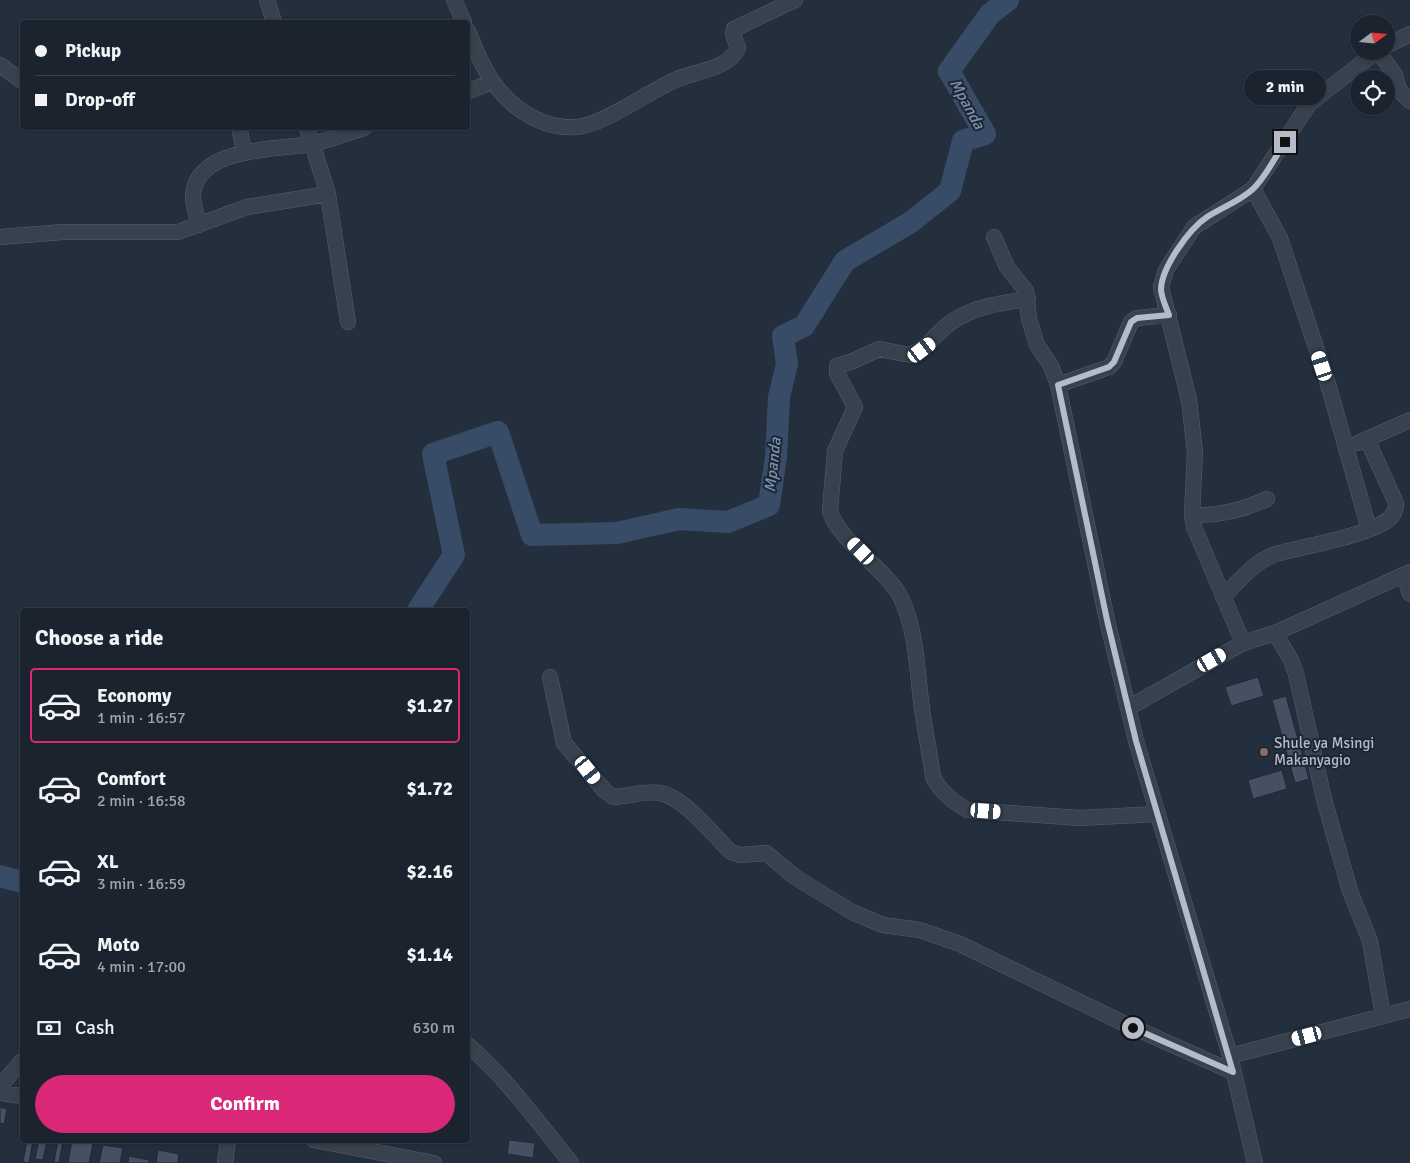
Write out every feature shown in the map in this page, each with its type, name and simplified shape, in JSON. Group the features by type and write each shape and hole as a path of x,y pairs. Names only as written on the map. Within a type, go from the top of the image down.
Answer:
{"street":[{"path":"268,0 273,20"},
{"path":"454,0 463,20"},
{"path":"470,35 493,82 524,112 541,123 563,128 582,127 598,121 676,80 730,60 738,48 733,34 734,30 794,0"},
{"path":"1395,42 1410,34"},
{"path":"1243,643 1194,527 1192,515 1195,452 1189,400 1161,287 1166,270 1194,227 1205,218 1253,189 1267,172 1309,104 1365,60"},
{"path":"1384,60 1395,75 1399,90 1410,100"},
{"path":"0,65 20,80"},
{"path":"470,91 493,82"},
{"path":"239,130 245,153"},
{"path":"308,130 328,194 348,322"},
{"path":"198,225 193,194 198,178 207,168 245,153 272,147 313,144 358,130"},
{"path":"1253,189 1280,238 1347,447 1369,529"},
{"path":"0,237 63,232 164,234 189,230 247,207 328,194"},
{"path":"994,237 1008,267 1026,291 1029,319 1037,345 1051,366 1058,385 1107,620 1136,741 1230,1056 1255,1163"},
{"path":"1028,299 988,305 952,321 932,342 910,355 879,349 853,361 836,366 837,372 855,406 835,451 830,511 833,519 848,538 887,578 900,597 911,628 933,777 939,788 953,801 967,810 1080,818 1157,814"},
{"path":"1058,385 1109,367 1114,362 1131,322 1137,318 1169,315"},
{"path":"1347,447 1410,420"},
{"path":"1223,597 1258,564 1273,556 1369,529 1390,518 1396,511 1396,503 1367,439"},
{"path":"1192,515 1211,516 1222,514 1254,505 1267,499"},
{"path":"1135,704 1243,643 1274,632 1407,573 1410,594"},
{"path":"1274,632 1291,660 1296,674 1327,808 1350,890 1370,941 1384,1016"},
{"path":"550,677 564,743 604,790 613,797 648,792 660,793 673,798 731,852 740,854 766,853 795,877 852,912 883,925 920,930 960,944 1119,1021 1233,1072"},
{"path":"1230,1056 1410,1009"},
{"path":"470,1047 485,1060 524,1104 571,1163"},
{"path":"0,1086 20,1063"},
{"path":"0,1093 20,1096"},
{"path":"225,1163 228,1143"},
{"path":"328,1143 434,1163"}],"building":[{"path":"1258,677 1264,696 1231,706 1225,687"},
{"path":"1286,696 1309,779 1295,783 1272,700"},
{"path":"1282,770 1287,789 1253,799 1248,780"},
{"path":"0,1107 7,1109 4,1124 0,1123"},
{"path":"509,1140 535,1143 533,1158 507,1154"},
{"path":"26,1143 32,1143 29,1163 23,1162"},
{"path":"38,1143 46,1143 43,1160 35,1159"},
{"path":"57,1143 62,1143 59,1163 54,1162"},
{"path":"71,1143 93,1144 89,1163 68,1163"},
{"path":"103,1145 123,1148 120,1163 99,1163"},
{"path":"158,1150 179,1154 178,1163 156,1163"},
{"path":"129,1156 149,1160 149,1163 128,1163"}],"waterway":[{"name":"Mpanda","path":"419,608 454,555 433,454 498,432 532,535 617,533 679,519 728,522 769,505 776,457 779,397 787,364 783,336 804,326 845,261 911,222 950,191 963,141 985,134 949,71 990,14 1008,0"},
{"name":"Mpanda","path":"0,876 20,881"}],"place":[{"name":"Shule ya Msingi Makanyagio","path":"1264,752"}],"route":[{"path":"1133,1028 1233,1072 1230,1056 1136,741 1107,620 1058,385 1109,367 1114,362 1131,322 1137,318 1145,315 1169,315 1162,296 1161,287 1166,270 1181,246 1194,227 1205,218 1253,189 1267,172 1285,142"}]}
